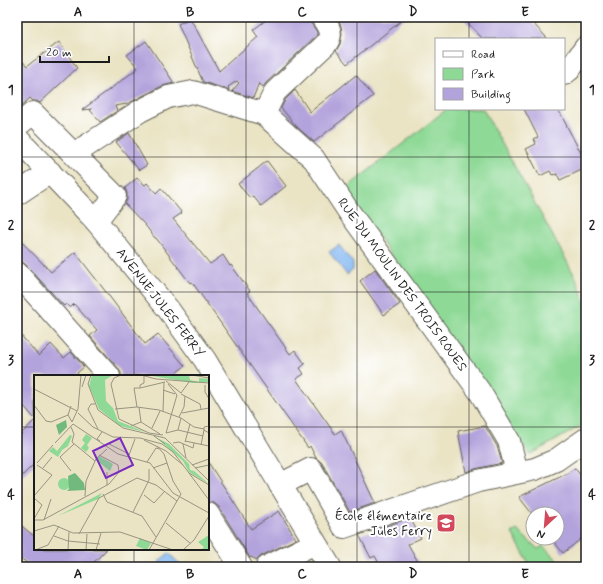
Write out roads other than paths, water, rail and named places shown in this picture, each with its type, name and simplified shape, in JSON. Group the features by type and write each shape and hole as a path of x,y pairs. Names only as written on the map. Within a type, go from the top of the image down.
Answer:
{"street":[{"path":"74,154 140,111 168,97 193,92 264,114 275,92 330,39 330,33 322,17"},
{"path":"565,73 586,47"},
{"path":"17,126 33,113 115,196 96,221"},
{"name":"RUE DU MOULIN DES TROIS ROUES","path":"264,114 314,160 349,212 480,392 509,441 517,472"},
{"name":"AVENUE JULES FERRY","path":"17,138 96,221 168,309 205,360 330,567"},
{"path":"17,194 50,172"},
{"path":"17,273 108,375"},
{"path":"280,485 311,469 344,527 478,481 535,469 556,460 586,439"},
{"path":"209,516 240,567"},
{"path":"269,567 315,543"}],"water":[{"path":"339,245 353,263 353,270 347,275 329,252"},
{"path":"169,553 182,567 164,567 159,561"}],"place":[{"name":"École élémentaire Jules Ferry","path":"446,523"}]}
